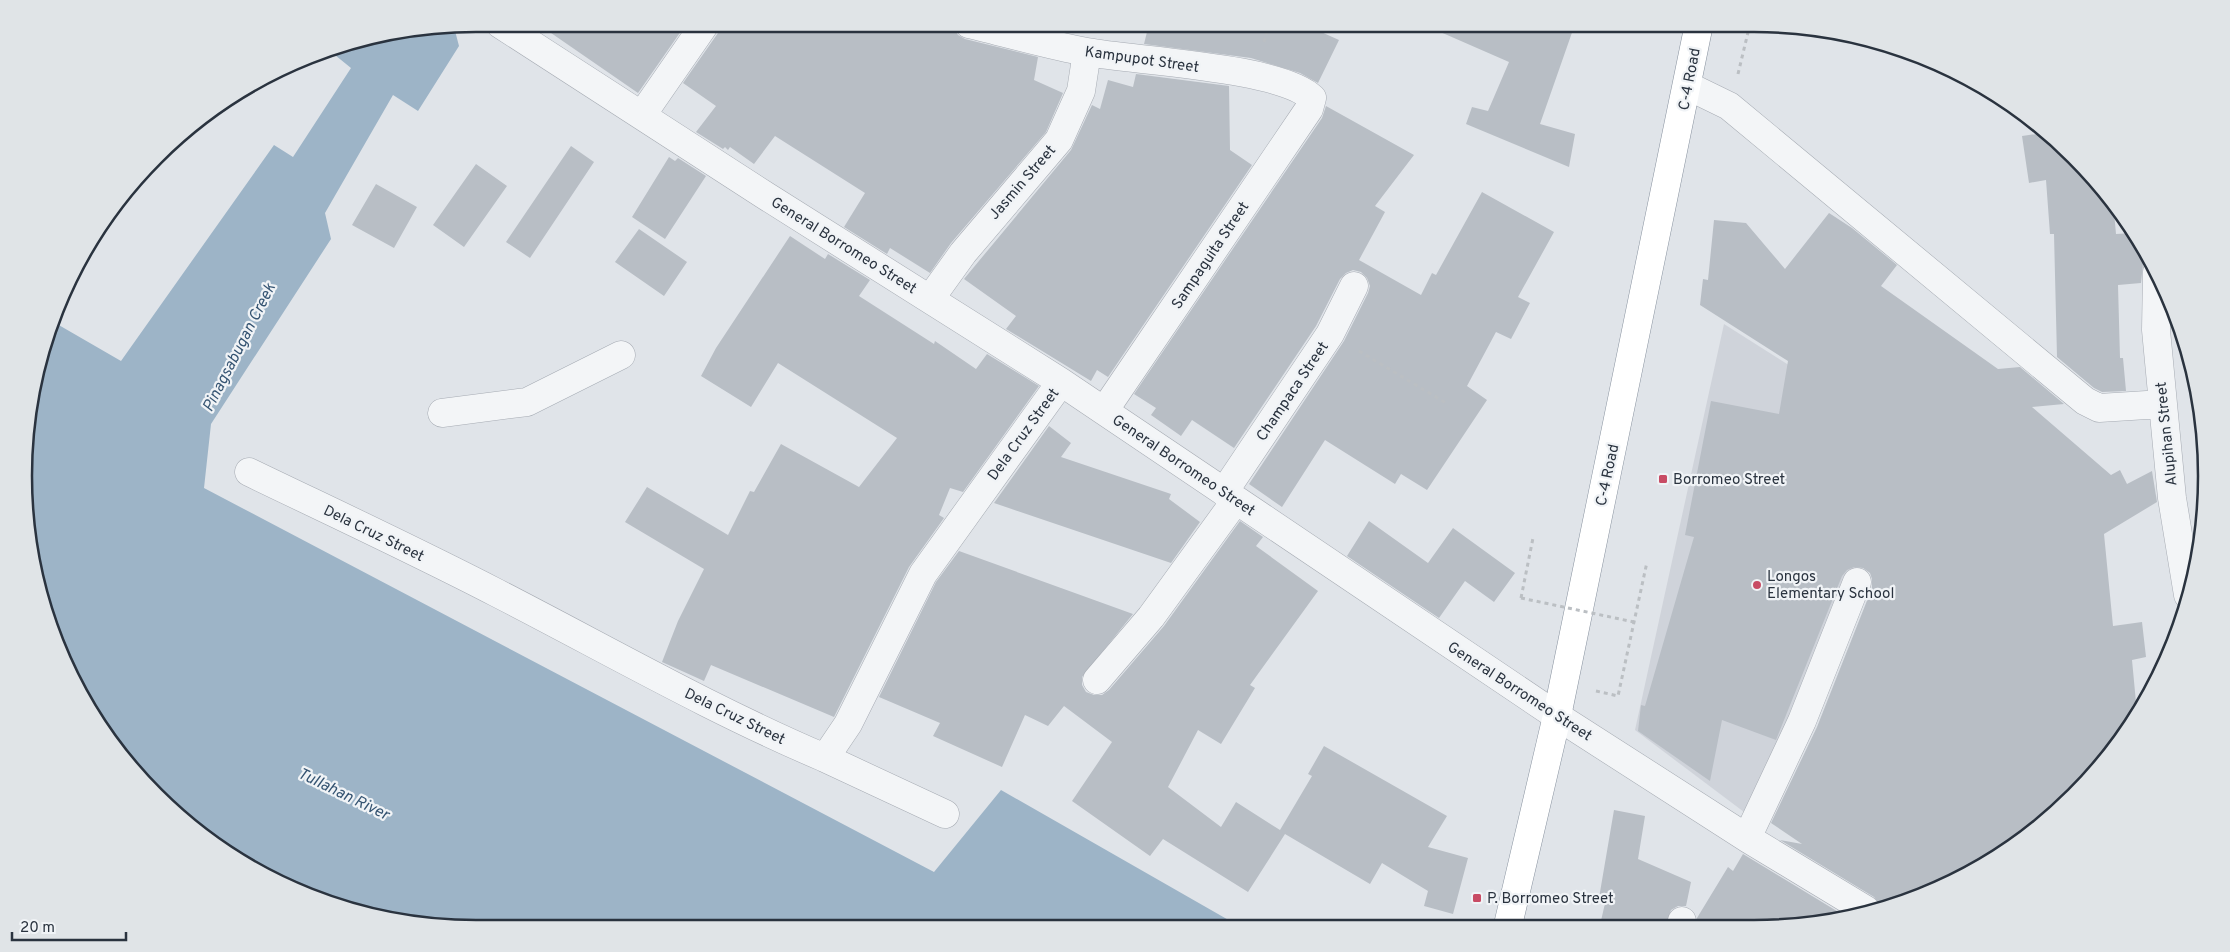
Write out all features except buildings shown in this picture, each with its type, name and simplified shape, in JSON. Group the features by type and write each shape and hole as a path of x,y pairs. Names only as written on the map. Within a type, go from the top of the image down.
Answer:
{"highway":[{"name":"C-4 Road","path":"1509,920 1557,716 1698,32"}],"street":[{"name":"General Borromeo Street","path":"512,32 1061,382 1557,716 1747,838 1860,906"},
{"path":"642,115 699,32"},
{"name":"Kampupot Street","path":"1002,32 1087,52 1255,74 1305,90 1312,98"},
{"name":"Jasmin Street","path":"930,299 964,253 1059,140 1081,91 1087,52"},
{"path":"1688,86 1730,106 2085,401 2099,408 2163,404"},
{"name":"Sampaguita Street","path":"1104,411 1309,109 1312,98"},
{"name":"Champaca Street","path":"1097,680 1151,617 1230,496 1330,334 1354,286"},
{"name":"Alupihan Street","path":"2157,290 2156,330 2172,498 2185,578"},
{"path":"442,412 527,402 621,355"},
{"name":"Dela Cruz Street","path":"249,472 496,592 629,663 769,734 825,758 848,724 923,574 1061,382"},
{"path":"1747,838 1802,721 1857,582"},
{"path":"825,758 945,814"}],"path":[{"path":"1730,106 1748,32"},
{"path":"1330,334 1446,403"},
{"path":"1533,538 1520,598 1634,622"},
{"path":"1618,696 1647,562"}],"shaded area":[{"name":"Longos Elementary School","path":"1724,324 1909,441 1752,818 1635,730"}],"water":[{"path":"456,33 459,46 418,111 393,95 325,213 331,239 211,424 204,488 934,872 1001,790 1228,920 476,920 418,916 389,911 333,896 280,874 254,860 206,828 162,790 124,746 92,698 66,646 48,591 36,534 32,476 36,418 48,361 59,325 121,361 274,145 293,157 351,68 335,55 389,41"}],"place":[{"name":"Borromeo Street","path":"1663,479"},
{"name":"Longos Elementary School","path":"1757,585"},
{"name":"P. Borromeo Street","path":"1477,898"}],"water label":[{"name":"Pinagsabugan Creek","path":"238,347"},
{"name":"Tullahan River","path":"344,793"}]}
